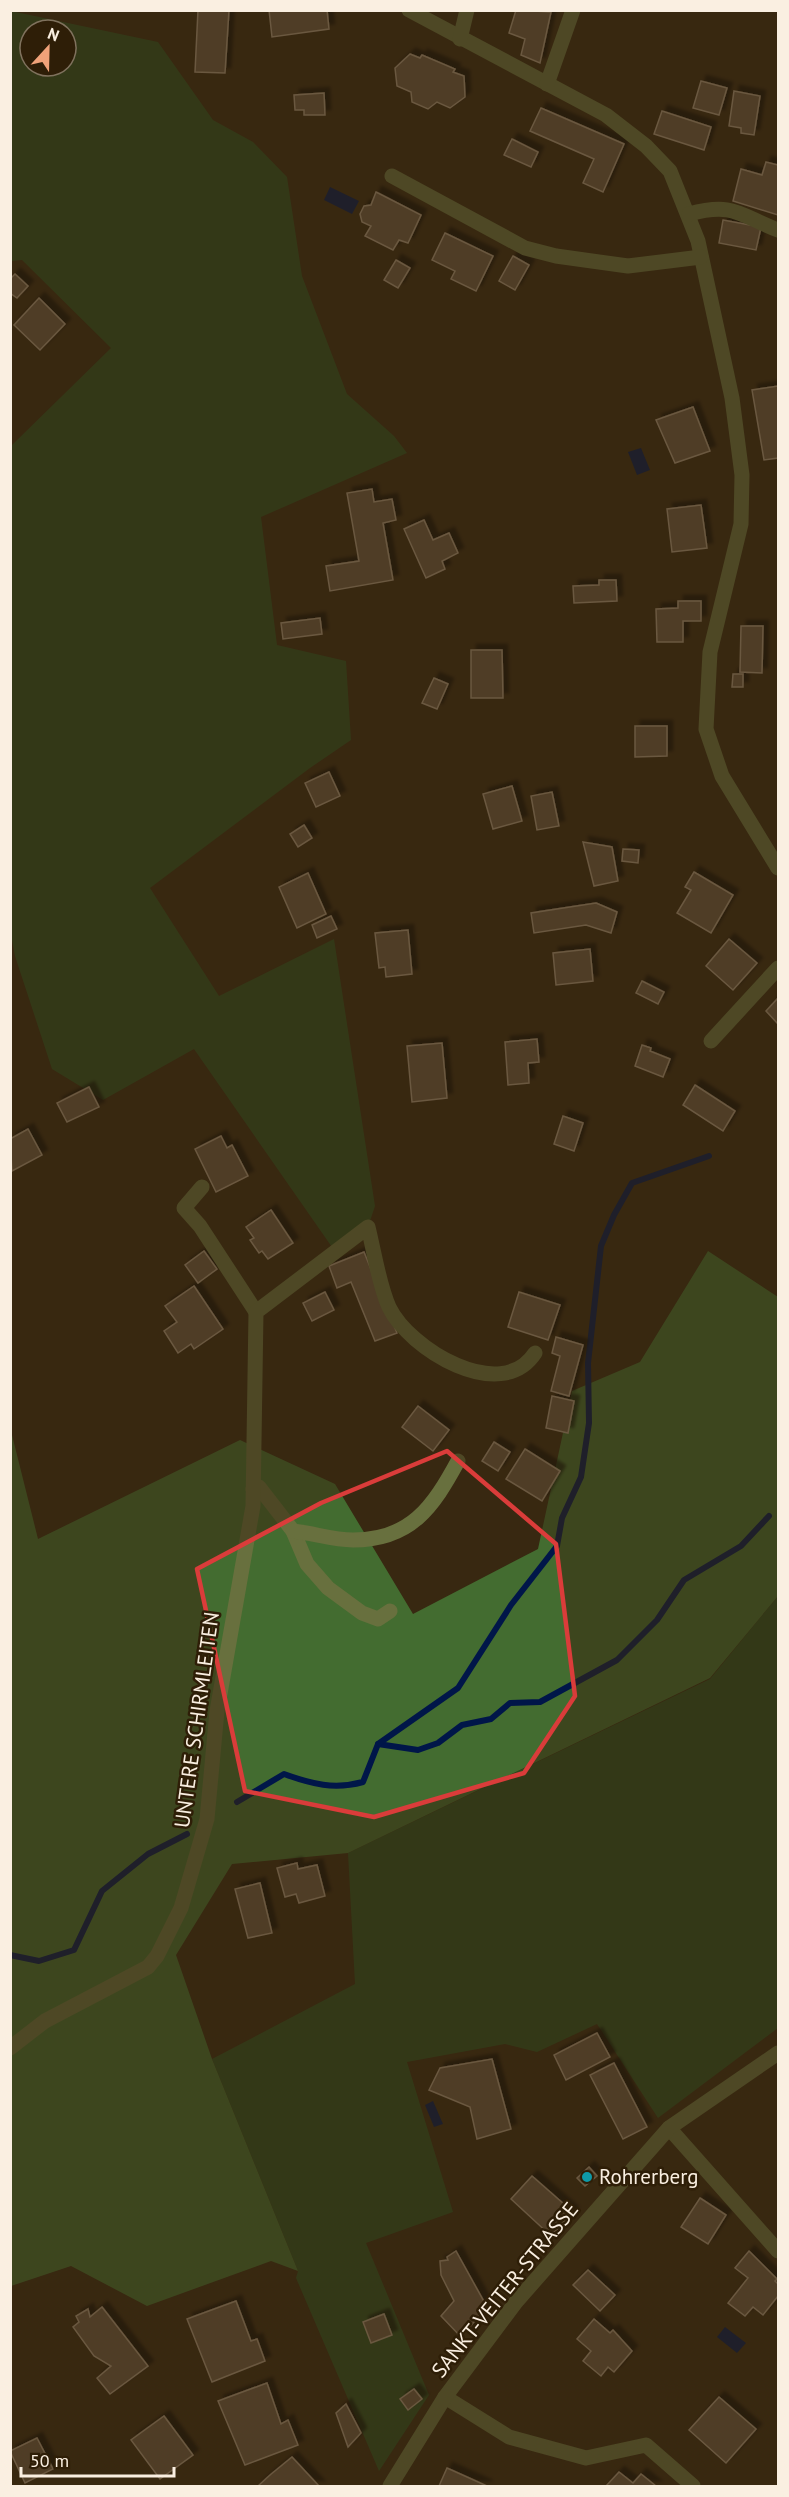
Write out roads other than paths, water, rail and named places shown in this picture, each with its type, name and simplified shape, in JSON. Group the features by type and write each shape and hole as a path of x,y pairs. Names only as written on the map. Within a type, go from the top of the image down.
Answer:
{"street":[{"path":"409,10 606,115 646,146 670,171 689,214 701,257 732,398 742,476 741,524 710,652 706,729 722,776 778,868"},
{"path":"460,39 467,10"},
{"path":"547,84 573,10"},
{"path":"392,176 525,248 556,256 628,266 701,257"},
{"path":"689,214 712,208 736,210 778,230"},
{"path":"711,1041 778,968"},
{"path":"202,1187 184,1208 200,1226 256,1312 368,1227 389,1307 418,1341 459,1365 485,1376 504,1376 528,1364 535,1353"},
{"name":"UNTERE SCHIRMLEITEN","path":"10,2048 45,2022 148,1967 157,1956 181,1908 207,1818 217,1711 253,1506 256,1312"},
{"path":"293,1531 352,1540 390,1536 420,1518 441,1493 458,1461"},
{"path":"253,1489 259,1487 293,1531 308,1564 328,1588 362,1613 378,1619 390,1611"},
{"name":"SANKT-VEITER-STRASSE","path":"390,2487 445,2397 516,2302 669,2128 778,2053"},
{"path":"669,2128 778,2251"},
{"name":"SANKT-VEITER-STRASSE","path":"445,2397 509,2437 586,2458 646,2445 693,2487"}],"water":[{"path":"330,187 359,201 352,214 324,200"},
{"path":"641,448 650,470 637,475 628,452"},
{"path":"433,2101 443,2124 434,2127 425,2105"},
{"path":"725,2327 746,2343 737,2353 717,2337"}],"waterway":[{"path":"237,1802 284,1774 323,1785 342,1786 363,1782 378,1744 458,1688 511,1605 557,1546 562,1518 581,1477 589,1423 588,1363 601,1246 614,1215 632,1183 709,1156"},
{"path":"378,1744 418,1750 438,1743 462,1725 491,1719 510,1703 540,1702 617,1660 657,1620 684,1580 741,1546 769,1516"},
{"path":"10,1955 39,1961 74,1950 102,1891 148,1854 187,1834"}],"place":[{"name":"Rohrerberg","path":"587,2177"}]}
